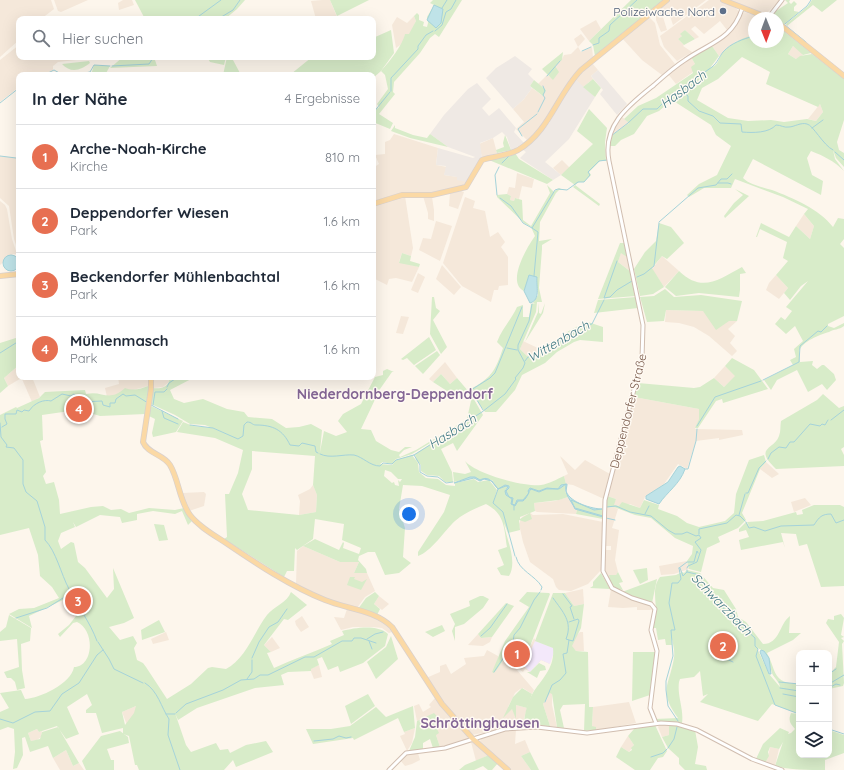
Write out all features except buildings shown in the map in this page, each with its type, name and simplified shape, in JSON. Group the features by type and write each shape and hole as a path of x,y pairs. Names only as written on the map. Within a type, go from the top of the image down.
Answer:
{"main road":[{"path":"376,203 402,195 432,195 466,187 482,160 515,151 522,146 546,123 569,84 581,70 667,0"},
{"path":"723,0 751,12"},
{"path":"784,27 844,76"},
{"path":"0,276 16,274"},
{"path":"151,380 143,442 148,449 170,465 184,503 193,519 272,573 324,600 376,616 385,621 394,632 440,702 474,739 508,770"}],"street":[{"path":"773,12 782,0"},
{"name":"Deppendorfer Straße","path":"656,723 650,708 657,651 651,630 655,609 651,604 612,588 603,571 605,500 642,359 644,344 642,320 608,160 607,147 614,123 623,111 677,65 726,35 736,24 742,9"},
{"path":"389,770 406,753 445,748 490,733 521,727 546,728 587,733 656,723 671,723 692,728 752,759 782,770"}],"shaded area":[{"path":"0,0 51,0 54,9 45,16 16,16 16,43 0,57"},
{"path":"54,0 88,0 61,12 58,11"},
{"path":"123,0 132,0 134,5 119,10 118,3"},
{"path":"330,0 337,16 315,16 311,1"},
{"path":"669,0 706,0 673,25 669,13 663,17 667,30 661,32 656,20 656,11"},
{"path":"709,0 720,0 737,9 739,12 736,21 731,28 727,30 720,21 704,34 695,26 691,29 699,37 695,39 685,30 682,36 678,39 684,45 683,46 692,52 677,61 664,47 660,36"},
{"path":"731,0 780,0 768,12 757,12 729,2"},
{"path":"744,12 748,13 748,37 735,42 719,56 712,46 732,31"},
{"path":"647,15 655,23 660,45 675,64 662,75 642,60 621,37"},
{"path":"414,16 416,21 410,34 405,34 403,43 396,48 392,25 397,17 407,23"},
{"path":"596,20 601,29 589,41 580,29"},
{"path":"581,34 585,39 578,47 574,39"},
{"path":"793,46 802,53 803,57 796,59 788,54"},
{"path":"16,47 16,60 76,60 58,62 53,66 53,70 49,72 16,72 16,89 0,102 0,60"},
{"path":"578,47 581,52 592,47 593,58 570,80 542,126 527,140 516,129 524,122 513,109 524,99 532,88 543,96 546,90 538,84 547,75 553,79 554,66 561,61 564,55 571,54"},
{"path":"515,56 532,69 528,74 534,80 530,86 532,88 524,99 513,109 486,78 496,68"},
{"path":"691,57 695,64 693,72 676,84 668,74"},
{"path":"592,63 598,70 591,76 593,79 583,87 575,79"},
{"path":"598,70 627,104 617,115 600,94 603,90 591,76"},
{"path":"575,79 595,97 569,139 545,162 561,175 553,180 520,158 526,152 522,149 549,123"},
{"path":"477,83 491,99 482,108 489,116 499,108 516,128 514,132 524,143 511,150 507,137 502,132 493,138 480,143 482,158 475,166 467,182 457,180 457,177 444,175 446,166 436,165 438,148 473,158 475,157 448,147 430,134 444,115 468,89"},
{"path":"820,104 823,112 816,121 808,119"},
{"path":"621,116 629,123 611,136 612,131"},
{"path":"394,134 438,148 436,165 447,167 444,175 458,177 467,182 464,185 433,193 403,193 376,200 376,166 379,164 376,155 385,154 385,142 390,140"},
{"path":"493,138 497,153 482,158 479,144"},
{"path":"0,156 16,158 16,245 9,206 0,198"},
{"path":"562,160 570,168 561,175 553,168"},
{"path":"517,173 534,179 532,188 522,186 519,199 515,198 514,201 510,200 511,196 507,194 509,187 515,188"},
{"path":"461,191 464,192 458,209 449,206 450,193"},
{"path":"405,196 413,248 411,256 402,253 399,262 419,267 412,282 396,278 389,279 387,285 376,280 376,205"},
{"path":"423,196 432,197 434,221 428,219 428,213"},
{"path":"465,197 475,201 473,208 485,211 490,237 498,232 505,242 501,247 508,257 508,285 499,286 498,290 494,290 491,302 462,286 443,263"},
{"path":"0,201 7,209 16,254 13,254 0,265"},
{"path":"804,214 814,226 810,239 796,226"},
{"path":"436,221 452,226 440,261 419,250 423,238 431,239"},
{"path":"621,252 627,257 631,272 618,262"},
{"path":"662,256 679,271 664,287 652,269"},
{"path":"442,265 461,287 454,295 436,279"},
{"path":"418,273 425,277 418,293 411,290"},
{"path":"776,275 788,288 779,299 766,290 769,283"},
{"path":"666,310 703,311 729,321 737,321 728,329 735,336 730,343 737,351 732,356 709,336 694,327 679,323 665,322"},
{"path":"401,316 409,317 403,334 396,333"},
{"path":"523,341 542,350 527,356 520,349"},
{"path":"445,362 457,378 450,384 441,374 433,382 429,379"},
{"path":"725,366 736,376 724,387 714,378"},
{"path":"16,368 16,380 18,380 8,386 4,378"},
{"path":"22,380 33,380 40,397 32,402"},
{"path":"118,380 148,380 148,386 107,397 105,388 119,384"},
{"path":"152,380 169,380 169,382 163,387 153,388"},
{"path":"634,397 699,409 699,419 695,429 742,430 743,435 719,440 719,438 696,441 687,469 678,464 664,484 645,497 640,508 630,504 619,506 613,505 616,499 607,496"},
{"path":"560,456 575,470 585,460 610,474 604,499 573,485 566,484 564,476 568,474"},
{"path":"766,462 779,474 772,478 760,469"},
{"path":"313,485 317,495 316,512 299,515 300,501 298,495 310,489"},
{"path":"204,492 206,494 204,506 189,511 182,493"},
{"path":"568,497 577,510 576,514 535,511 534,503 555,501"},
{"path":"805,498 811,505 794,512 791,502"},
{"path":"614,507 618,509 612,528 619,530 615,560 618,572 616,575 607,580 603,571 604,550 611,550 611,546 604,546 606,508"},
{"path":"530,513 533,515 563,514 603,522 601,570 588,584 571,591 559,590 553,579 530,562 519,524 522,517"},
{"path":"303,546 340,562 359,562 354,573 367,573 375,591 365,597 357,608 324,598 296,584 297,551"},
{"path":"687,561 689,569 674,574 661,575 659,566"},
{"path":"583,589 584,604 574,606 565,593"},
{"path":"611,589 650,605 654,610 637,610 637,607 608,607"},
{"path":"379,596 389,604 382,610 374,604"},
{"path":"347,609 376,617 388,624 392,632 389,633 382,628 373,627 353,627 341,630 334,617 344,618"},
{"path":"302,616 309,627 301,632 295,621"},
{"path":"166,632 169,640 153,644 151,639"},
{"path":"580,632 583,632 584,651 576,651 571,646 576,636"},
{"path":"478,634 481,638 492,637 490,642 483,646 468,645"},
{"path":"272,637 280,648 271,652 264,645"},
{"path":"534,638 550,664 541,660 530,672 525,669 523,672 519,669 517,670 534,690 532,694 523,688 520,689 515,693 508,707 512,708 516,718 516,705 527,708 522,725 472,735 444,704 426,678 440,672 440,666 446,664 451,674 466,664 464,658 484,656 487,650 498,656 498,661 492,672 504,660 506,654 515,649 517,643 529,649"},
{"path":"535,641 554,648 554,652 550,664 541,660 530,672 522,664"},
{"path":"319,665 322,677 314,679 310,669"},
{"path":"549,693 552,693 552,705 557,727 550,726 543,704"},
{"path":"435,698 468,736 467,740 440,747 436,735 436,729 443,722 423,718 417,721 414,706 419,704 423,712 431,707 429,705"},
{"path":"629,702 636,723 598,730 592,726 593,707"},
{"path":"136,706 137,712 127,725 122,712"},
{"path":"660,724 669,724 669,735 662,737 658,727"},
{"path":"415,728 412,743 407,751 400,736 405,734 404,732"},
{"path":"37,729 39,732 42,731 41,737 37,740 31,741 28,733"},
{"path":"516,729 515,744 525,740 530,752 521,756 531,770 510,770 480,742 481,737"},
{"path":"628,736 634,745 629,752 621,747"},
{"path":"471,742 474,742 489,755 476,761"},
{"path":"770,747 779,749 775,766 765,763"},
{"path":"66,750 73,766 79,763 84,770 60,770 53,758"},
{"path":"418,753 420,760 412,764 405,766 400,760 408,754"}],"green space":[{"path":"135,0 245,0 229,16 143,16"},
{"path":"330,0 369,0 337,16"},
{"path":"433,0 462,0 439,37 435,34 430,38 420,53 394,82 393,92 395,94 379,114 393,123 390,129 376,123 376,110 379,107 377,104 388,89 385,75 381,71 392,58 405,34 409,34 416,21 414,16 417,13 419,15 419,20 424,22 423,26 427,27 427,17 434,5 430,3"},
{"path":"631,0 664,0 595,56 593,45 589,41"},
{"path":"785,0 790,0 789,2 791,4 794,1 797,4 794,7 794,11 799,12 784,25 784,12 773,12 774,10 776,11 788,3"},
{"path":"812,0 837,0 822,12 813,5 787,26 786,24 808,6"},
{"path":"391,30 394,53 376,75 376,72 293,72 308,60 376,60 376,37"},
{"path":"685,30 695,39 684,45 678,39 682,36 680,34"},
{"path":"784,31 811,53 803,55 793,46 788,54 796,59 800,56 812,54 844,79 844,120 837,142 839,150 844,153 844,167 836,158 833,150 835,159 844,171 829,159 811,151 807,158 812,175 823,181 821,195 753,159 743,178 753,184 797,200 821,215 833,227 838,218 844,219 844,239 840,244 844,248 844,316 828,324 828,326 834,328 844,323 844,326 812,339 804,344 799,351 800,362 813,361 812,365 817,369 824,365 834,374 836,380 827,390 822,384 808,392 797,370 777,380 771,390 764,380 793,365 790,360 796,357 794,349 803,341 795,326 786,334 775,324 781,317 785,320 792,311 786,307 808,281 801,286 790,300 784,293 788,288 776,275 788,261 783,258 787,242 760,229 756,237 761,223 789,237 796,226 810,239 814,226 804,214 808,209 783,197 735,179 731,188 704,188 689,197 687,195 699,184 717,175 731,146 716,135 711,125 672,100 659,111 647,116 634,134 621,140 615,146 610,146 611,136 629,123 624,119 638,106 656,98 693,73 691,67 695,64 691,57 712,46 719,56 710,68 713,67 723,52 734,43 748,37 748,48 784,48","holes":["742,57 770,72 766,84 818,107 820,104 823,112 816,121 807,119 784,122 771,120 748,121 728,118 697,100 702,88 718,79"]},
{"path":"563,52 562,60 555,66 559,72 553,80 542,69"},
{"path":"119,60 155,60 157,66 110,68"},
{"path":"209,60 225,60 224,65 210,62"},
{"path":"226,60 233,60 239,72 224,72"},
{"path":"89,61 90,63 76,70 69,69 62,64"},
{"path":"94,65 110,66 107,72 92,72"},
{"path":"593,79 601,88 595,97 583,87"},
{"path":"534,80 546,90 543,96 530,86"},
{"path":"589,109 607,128 605,142 606,161 600,161 589,172 591,175 584,182 579,182 575,185 561,175 593,144 577,131"},
{"path":"395,125 395,128 413,135 427,138 430,134 448,147 410,138 391,131"},
{"path":"505,135 511,150 497,153 496,150 504,147 503,143"},
{"path":"515,153 519,159 553,180 547,184 489,160"},
{"path":"547,185 554,192 559,188 563,190 559,190 556,193 540,222 539,241 552,239 542,245 539,288 542,302 537,302 536,312 520,349 527,356 535,353 572,329 588,322 603,327 603,342 580,340 557,352 545,363 522,375 515,390 496,412 485,412 469,390 487,378 495,369 503,348 497,342 517,307 523,305 523,317 529,317 531,304 536,303 533,303 538,295 536,277 529,275 524,291 519,287 517,281 517,273 523,256 535,236 531,227 524,223 497,197 497,195 507,194 511,196 510,200 514,201 515,198 522,200 523,220 531,226 550,193"},
{"path":"575,185 600,204 599,206 573,187"},
{"path":"735,189 749,196 725,218 724,216 734,203 743,195"},
{"path":"659,223 671,227 684,243 667,259 662,256 652,268 664,287 653,294 640,296 634,269 645,252 656,241"},
{"path":"620,243 624,243 627,257 621,253 618,262 631,272 636,296 598,299"},
{"path":"402,253 411,256 410,261 420,264 419,267 399,263"},
{"path":"742,267 746,273 740,274 739,297 699,293 676,296 665,287 679,271 687,278 703,283 718,280"},
{"path":"665,289 674,297 701,295 742,301 737,321 729,321 716,330 703,311 666,310 664,321 647,322 640,297 654,296"},
{"path":"432,297 434,297 436,308 440,311 433,320 447,347 441,354 430,334"},
{"path":"636,297 638,308 594,313 598,300"},
{"path":"539,303 539,313 541,314 545,303 543,313 525,342 538,312"},
{"path":"429,337 436,350 414,365 407,358 403,360 401,359"},
{"path":"16,338 16,368 4,378 8,386 0,393 0,343"},
{"path":"437,351 440,355 423,374 415,366"},
{"path":"732,358 754,370 768,389 723,403 722,399 716,401 698,428 695,428 699,419 699,409 634,397 638,383 694,388 700,387 714,378 724,387 735,376 725,366"},
{"path":"387,369 394,372 392,372 380,389 361,429 371,430 376,441 391,450 399,452 405,447 412,447 404,450 399,455 400,457 416,450 467,419 472,396 483,415 457,451 453,443 441,449 452,472 453,482 445,482 439,476 427,475 421,471 421,465 416,460 415,454 480,413 412,454 396,459 392,464 383,462 380,464 392,465 396,460 412,455 418,463 419,472 426,478 438,479 446,485 455,486 455,483 474,479 478,482 489,480 497,490 493,503 498,489 492,480 483,479 480,480 474,477 454,482 453,472 465,474 471,472 465,461 479,471 489,475 524,484 541,485 550,483 564,476 566,484 565,491 568,497 559,500 534,503 535,511 530,513 532,519 525,522 519,520 520,530 508,533 504,523 512,557 509,576 501,575 497,568 504,565 498,550 507,547 504,528 497,512 486,504 469,511 458,518 433,546 418,556 418,552 444,512 450,495 422,486 403,485 399,509 405,528 403,557 411,563 399,573 385,575 375,552 368,552 359,556 358,560 366,569 367,573 354,573 359,562 340,562 303,546 315,539 339,550 343,542 343,548 359,554 361,548 342,540 344,524 315,519 313,539 297,550 295,548 294,571 287,571 284,577 224,539 227,537 225,494 229,494 238,473 243,450 215,438 177,432 183,422 193,426 212,428 205,425 190,424 151,404 153,388 165,387 169,380 189,380 170,390 174,399 184,403 203,399 227,409 244,412 248,417 272,419 286,428 311,424 322,430 320,452 324,431 336,436 347,432 338,421 343,414 361,404 373,380 376,380 376,377 383,375 383,371","holes":["252,451 315,456 313,485 317,495 316,512 299,515 248,510 242,494 252,469","385,470 391,472 398,479 402,479 400,482 398,480 399,486 395,485 394,482 392,483 384,476","505,485 509,487 506,491 509,497 505,490 508,487 505,486 498,489"]},
{"path":"441,374 450,384 457,378 469,392 461,400 433,382"},
{"path":"148,380 149,380 150,385 145,414 100,416 83,411 70,411 42,415 43,440 40,441 46,472 43,476 46,484 54,482 59,500 60,514 91,507 103,506 111,510 121,509 129,513 149,508 175,510 184,508 192,521 188,525 182,511 175,514 153,511 137,514 137,520 122,523 120,517 100,515 76,527 73,522 75,527 61,533 58,541 61,549 71,542 74,543 78,562 85,568 107,598 114,589 113,568 134,618 124,623 109,627 120,640 133,636 137,643 134,648 137,660 143,663 167,699 191,684 208,668 212,667 226,669 233,665 249,645 267,615 287,599 291,592 307,605 288,620 284,619 264,645 271,652 267,653 274,668 332,644 330,641 344,635 342,631 359,628 372,628 388,634 385,646 363,663 340,672 338,666 328,670 322,657 317,659 319,665 311,669 311,671 288,672 281,675 284,685 255,688 197,708 178,720 175,713 186,745 191,752 216,743 220,750 228,749 230,753 246,745 266,741 273,752 236,767 233,760 224,770 139,770 137,765 135,765 129,736 123,734 123,728 102,733 96,713 86,713 86,710 92,705 87,694 67,707 79,734 66,739 60,730 79,763 73,766 66,750 53,758 48,746 30,752 25,737 22,738 23,755 17,768 13,769 15,752 14,729 8,727 0,730 0,712 9,708 0,693 21,690 25,699 39,696 54,689 67,679 72,673 74,667 85,661 90,648 87,633 77,622 73,623 60,637 58,634 69,625 76,616 63,600 29,616 32,628 9,614 19,609 34,608 59,598 52,587 40,576 38,555 29,528 0,535 0,415 39,398 45,392 85,390 86,394 97,393 114,395 125,388 137,389 148,386","holes":["136,706 134,713 125,725 122,712","57,726 58,727 42,732 40,739 31,741 28,733 37,729 39,732"]},
{"path":"823,394 839,408 844,406 844,447 841,449 844,455 844,466 776,469 769,462 766,457 766,453 779,436 781,421 817,400"},
{"path":"151,406 183,421 176,432 153,437 152,433 155,419 149,416"},
{"path":"764,455 766,462 760,469 742,513 746,520 738,528 718,537 720,542 707,548 701,572 689,569 687,561 692,554 693,546 675,538 651,518 635,515 614,507 605,508 607,496 616,499 614,505 619,506 622,502 640,508 644,500 659,505 658,509 677,516 687,523 699,527 725,521 734,513 736,494 749,460"},
{"path":"570,499 594,510 602,509 603,519 576,514 577,510"},
{"path":"814,505 840,505 844,507 844,586 821,587 807,544 799,546 796,534 781,533 785,548 783,542 741,550 739,540 749,537 746,530 739,532 739,529 746,522 750,528 747,522 763,521 796,512 797,515 803,514 802,510"},
{"path":"154,524 164,525 168,540 159,541"},
{"path":"647,568 648,580 640,584 633,570"},
{"path":"687,570 700,573 713,588 724,590 736,609 738,617 746,622 763,644 773,641 790,616 789,633 801,633 793,640 767,653 774,671 780,679 796,684 796,713 772,704 758,721 700,702 708,694 703,696 700,671 694,677 680,679 679,687 682,723 656,721 655,719 678,718 668,701 667,694 674,655 674,647 671,636 672,645 666,645 665,639 658,640 656,628 652,628 656,614 656,585 660,577 676,575 682,572 684,573","holes":["757,648 764,651 773,675 780,687 769,674"]},
{"path":"618,572 623,582 619,583 623,590 612,588 607,580 610,579 609,575 616,575"},
{"path":"601,573 610,589 590,588 593,586 593,582"},
{"path":"350,577 355,577 354,579 362,582 367,579 361,590 347,585"},
{"path":"657,579 652,603 622,592"},
{"path":"375,592 379,596 374,604 380,609 377,615 358,609 366,598"},
{"path":"527,592 550,594 529,649 517,643 515,647 507,654 494,673 492,672 505,641 529,607 519,601"},
{"path":"553,593 565,593 574,606 584,604 581,628 572,646 576,651 588,652 589,707 593,707 592,726 596,727 596,730 584,731 585,704 563,705 560,710 564,728 557,727 552,694 550,693 543,704 550,726 524,725 530,699 551,666 553,648 535,641"},
{"path":"480,596 489,599 483,608 464,624 455,627 455,641 452,631 455,624 450,614 470,606 469,601"},
{"path":"506,603 514,606 492,637 481,638 478,634"},
{"path":"841,614 844,618 841,635 844,637 841,638 844,641 842,644 844,683 843,686 832,688 832,671 836,667 839,642 826,623 828,619 834,620 834,616"},
{"path":"9,615 31,628 30,641 21,644 22,670 25,688 17,690 15,682 11,678 7,678 4,672 19,667 17,639 0,641 0,632 6,627"},
{"path":"159,620 165,632 142,640 141,630"},
{"path":"442,625 445,631 433,637 425,632"},
{"path":"391,636 398,659 376,679 367,662 386,647"},
{"path":"633,652 656,652 650,695 632,701"},
{"path":"539,663 545,666 546,670 540,671 537,678 527,672 530,672"},
{"path":"522,688 532,694 527,708 516,705 516,719 512,709 503,718 513,697"},
{"path":"368,694 375,706 351,724 345,706"},
{"path":"413,706 415,728 404,732 398,718 354,740 353,738 313,744 306,729 331,729 350,726 376,707 386,717"},
{"path":"434,713 443,723 437,729 439,733 436,735 440,747 433,748 430,739 423,743 423,749 409,751 415,737 417,721"},
{"path":"791,713 796,714 796,758 830,758 825,760 825,770 793,769 775,766 783,742 779,749 770,747 768,752 769,756 765,763 756,759 763,744 780,728 789,732 788,734 795,729 790,722"},
{"path":"669,724 695,730 698,747 695,764 706,766 707,770 685,770 679,764 679,758 668,748 662,737 669,735"},
{"path":"655,725 667,751 663,757 658,758 650,770 635,770 616,757 621,747 629,752 632,750 631,748 634,745 628,736 634,729"},
{"path":"120,731 128,737 129,743 107,749 111,760 114,760 114,770 86,770 82,761 101,736"},
{"path":"832,731 844,735 844,753 832,757"},
{"path":"530,752 539,770 531,770 521,756"},
{"path":"489,755 498,763 492,770 488,770 483,766 474,770 459,770 465,765"}],"water":[{"path":"434,5 443,9 441,23 436,28 427,20"},
{"path":"11,255 16,257 16,269 11,271 5,269 3,263 5,257"},
{"path":"529,275 537,277 537,296 536,299 530,303 524,291"},
{"path":"680,466 685,469 683,474 677,484 659,504 646,499 646,496 668,482"},
{"path":"470,477 475,477 480,480 486,478 491,481 484,479 480,481 474,478 454,483"},
{"path":"566,484 559,489 561,485"},
{"path":"505,485 509,486 506,491 509,497 506,495 505,491 508,487 506,486 498,489"},
{"path":"530,488 539,491 547,488 558,489 546,489 539,492 531,489 529,492 528,491"},
{"path":"566,491 572,499 577,502 593,508 602,509 594,510 571,500 575,508 603,517 575,509"},
{"path":"528,494 523,501 518,501 515,506 511,504 512,499 509,497 513,498 512,504 515,505 517,500 523,500"},
{"path":"761,650 764,651 769,658 771,674 769,674 760,652"}],"waterway":[{"path":"199,16 221,0"},
{"path":"223,16 233,10 240,0"},
{"path":"442,8 447,0"},
{"path":"435,31 442,25 446,12 451,9 456,0"},
{"path":"593,45 599,43 599,38 609,31 610,25 637,0"},
{"path":"785,24 807,6 811,0"},
{"path":"785,25 806,42"},
{"path":"391,91 391,78 418,49 418,46 426,35 433,31"},
{"name":"Hasbach","path":"611,136 643,109 657,109 669,97 712,67 723,52 730,46 748,38"},
{"path":"582,51 591,47"},
{"path":"112,66 149,64 152,60"},
{"path":"547,76 560,61"},
{"path":"90,72 94,65 110,66"},
{"path":"50,72 54,70 58,72"},
{"path":"538,112 545,98 543,95 545,91 543,86"},
{"path":"0,103 16,90"},
{"path":"681,90 688,96 688,101 699,111 713,116 720,123 741,124 742,132 765,131 776,125 791,127 807,124 833,150"},
{"path":"376,109 390,92"},
{"path":"522,136 518,129 537,114"},
{"path":"812,128 823,120"},
{"path":"835,152 844,160"},
{"path":"0,156 16,158"},
{"path":"502,163 509,156"},
{"name":"Hasbach","path":"534,276 538,232 532,228 555,190 567,190 578,182 584,182 590,175 588,172 599,161 607,160"},
{"path":"497,195 495,175 499,167"},
{"name":"Wittenbach","path":"659,222 698,188 716,185 721,179 727,179 732,174"},
{"name":"Wittenbach","path":"718,183 731,184"},
{"path":"500,198 511,206 523,223 532,228"},
{"name":"Wittenbach","path":"637,277 644,274 654,266 659,223"},
{"name":"Wittenbach","path":"617,261 604,298 610,297 617,290 632,281"},
{"name":"Wittenbach","path":"525,361 528,357 542,353 546,347 556,344 585,325 592,324 604,300"},
{"name":"Hasbach","path":"320,454 328,456 354,455 376,466 380,466 383,463 392,464 396,460 414,455 482,412 505,394 523,368 525,363 518,350 518,345 529,321 532,304"},
{"path":"483,410 471,390 495,373 522,307"},
{"path":"763,380 799,362 800,346 818,331 821,332 827,326"},
{"path":"0,353 16,343"},
{"path":"507,348 517,350"},
{"path":"167,387 169,383 174,380"},
{"path":"697,426 715,397 761,381"},
{"path":"153,405 155,392 164,392 167,389"},
{"name":"Schwarzbach","path":"2,427 7,424 5,414 16,414 17,410 22,412 24,410 29,411 39,402 51,401 62,394 71,396 74,394 82,402 102,401 103,405 110,407 110,403 115,403 116,399 123,394 126,396 135,395 148,403"},
{"name":"Schwarzbach","path":"151,405 178,419"},
{"path":"831,420 844,410"},
{"path":"162,411 164,418 178,424"},
{"path":"768,459 771,453 779,447 786,448 790,442 794,442 810,424 820,426 822,424 825,425 828,420"},
{"name":"Schwarzbach","path":"190,425 213,428 238,439 243,436 244,425 247,422 250,422 255,425 268,426 277,429 281,432 290,445 299,446 302,443 315,446 316,452 318,453"},
{"path":"0,423 1,437 7,445 6,447 14,448 23,460 23,484 26,492 37,501 45,527 45,540 52,550 66,583 91,627 97,641"},
{"path":"685,469 688,469 696,441 697,429"},
{"name":"Schwarzbach","path":"414,455 420,465 420,472 427,476 438,477 446,483 453,482"},
{"path":"746,493 748,493 759,468 766,461"},
{"path":"498,489 493,503 503,512 515,556"},
{"path":"739,515 745,494"},
{"name":"Schwarzbach","path":"606,507 616,506 630,512 651,516 675,534 687,532 696,536 699,535 701,538 695,542 701,550 697,562 688,566 687,568"},
{"path":"645,514 649,506"},
{"path":"746,522 749,528 754,527 765,531 781,526 814,525 821,516 828,514 831,514 836,523 844,520"},
{"path":"699,534 699,529 727,523 736,515 740,516 745,521"},
{"path":"606,518 615,520"},
{"name":"Schwarzbach","path":"679,568 687,562 694,562 697,551 698,553"},
{"path":"516,557 520,566 539,583 542,587 541,590"},
{"path":"678,721 668,706 666,681 673,656 671,630 675,630 669,603 672,583 678,583 681,579 679,568"},
{"path":"680,568 683,576 687,572"},
{"name":"Schwarzbach","path":"687,570 687,572 696,574 715,598 720,601 725,611 730,612 736,621 743,623 744,628 755,638 755,646 758,649 756,656 775,705 796,713"},
{"path":"494,672 513,642 514,635 520,628 534,600 540,592"},
{"path":"16,618 47,608 71,593"},
{"path":"563,594 572,606 570,607 574,619"},
{"path":"545,702 552,685 560,680 566,673 563,654 567,653 569,640 566,639 568,633 568,622 553,598"},
{"path":"481,636 490,628 507,604"},
{"path":"252,658 259,642 269,627 278,622 287,609"},
{"path":"569,622 578,619 579,621 573,641 569,640"},
{"path":"367,639 375,634 383,632"},
{"path":"176,713 186,704 223,690 241,680 254,679 260,675 268,675 305,657 314,657 342,641 352,641 354,638 361,638 376,643"},
{"path":"369,641 372,649"},
{"path":"98,642 114,669 143,683"},
{"path":"0,719 13,723 35,712 50,711 62,694 79,683 97,655 103,650"},
{"path":"713,653 733,662"},
{"path":"247,679 252,672 252,660"},
{"path":"832,672 836,669"},
{"path":"832,682 844,675"},
{"path":"779,682 796,684"},
{"path":"145,683 153,690 169,719 168,735 180,770"},
{"path":"832,686 836,684 840,685"},
{"path":"780,688 796,691"},
{"path":"783,694 796,696"},
{"path":"166,714 175,714"},
{"path":"668,748 674,739 677,727"},
{"name":"Schwarzbach","path":"832,730 844,734"},
{"path":"314,741 333,739 339,736 346,738 351,737"},
{"path":"651,757 663,753 667,749"}],"place":[{"name":"Polizeiwache Nord","path":"723,11"},
{"name":"Mühlenmasch","path":"79,409"},
{"name":"Beckendorfer Mühlenbachtal","path":"78,601"},
{"name":"Deppendorfer Wiesen","path":"723,646"},
{"name":"Arche-Noah-Kirche","path":"517,654"}],"district":[{"name":"Niederdornberg-Deppendorf","path":"395,394"},
{"name":"Schröttinghausen","path":"480,723"}]}
